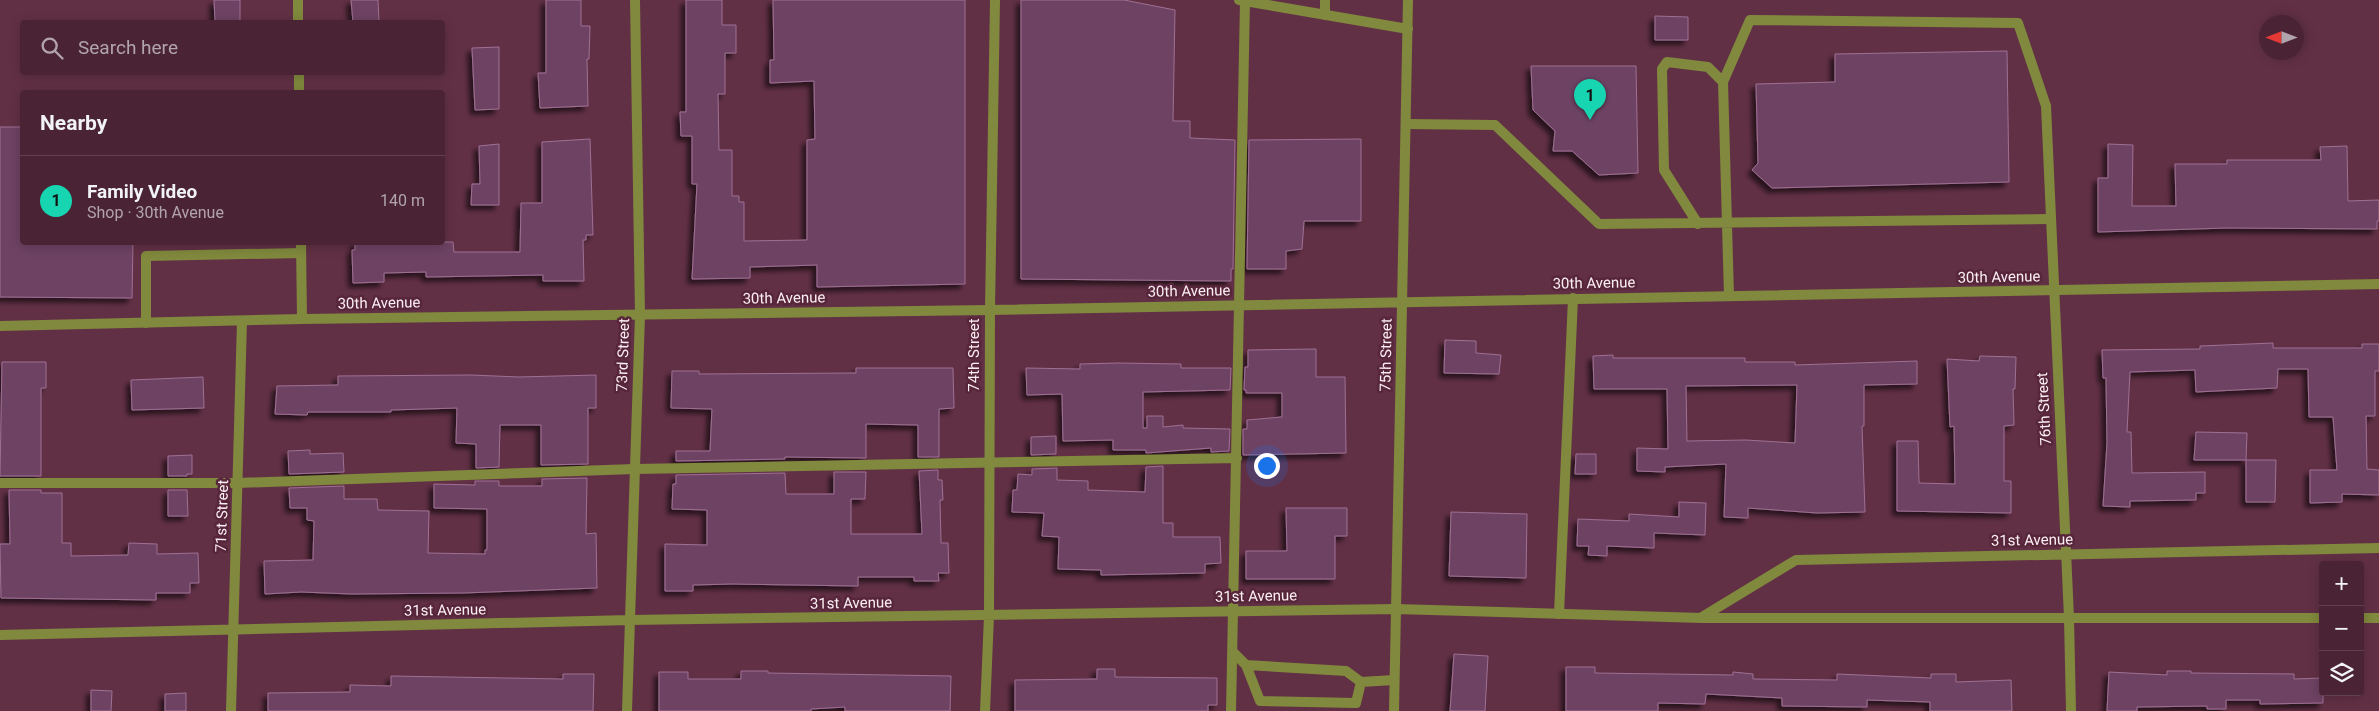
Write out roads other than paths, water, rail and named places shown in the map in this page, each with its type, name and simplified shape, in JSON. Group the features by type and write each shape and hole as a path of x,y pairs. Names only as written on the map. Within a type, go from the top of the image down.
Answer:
{"street":[{"path":"298,0 298,20"},
{"name":"73rd Street","path":"628,711 640,316 634,0"},
{"name":"74th Street","path":"985,711 988,616 988,463 995,0"},
{"path":"1325,0 1325,15"},
{"name":"75th Street","path":"1394,711 1408,0"},
{"path":"1231,711 1240,305 1242,1 1408,28"},
{"name":"76th Street","path":"1723,82 1750,20 2018,23 2046,106 2069,618 2071,711"},
{"path":"1698,224 1664,170 1662,69 1667,62 1708,67 1723,82 1729,296"},
{"path":"298,75 299,90"},
{"path":"1406,124 1495,125 1599,224 2050,220"},
{"path":"146,323 146,256 301,248 302,319"},
{"name":"30th Avenue","path":"0,326 302,319 640,316 2379,284"},
{"path":"1559,614 1573,298"},
{"name":"71st Street","path":"231,711 242,321"},
{"path":"0,483 238,483 634,469 1237,458"},
{"name":"31st Avenue","path":"1702,618 1796,560 2379,548"},
{"name":"31st Avenue","path":"0,635 630,620 1396,609 1702,618 2319,618"},
{"path":"2364,618 2379,618"},
{"path":"1233,652 1246,665 1260,701 1356,703 1361,682"},
{"path":"1246,665 1346,671 1361,682 1394,680"}],"place":[{"name":"Family Video","path":"1590,120"}]}
